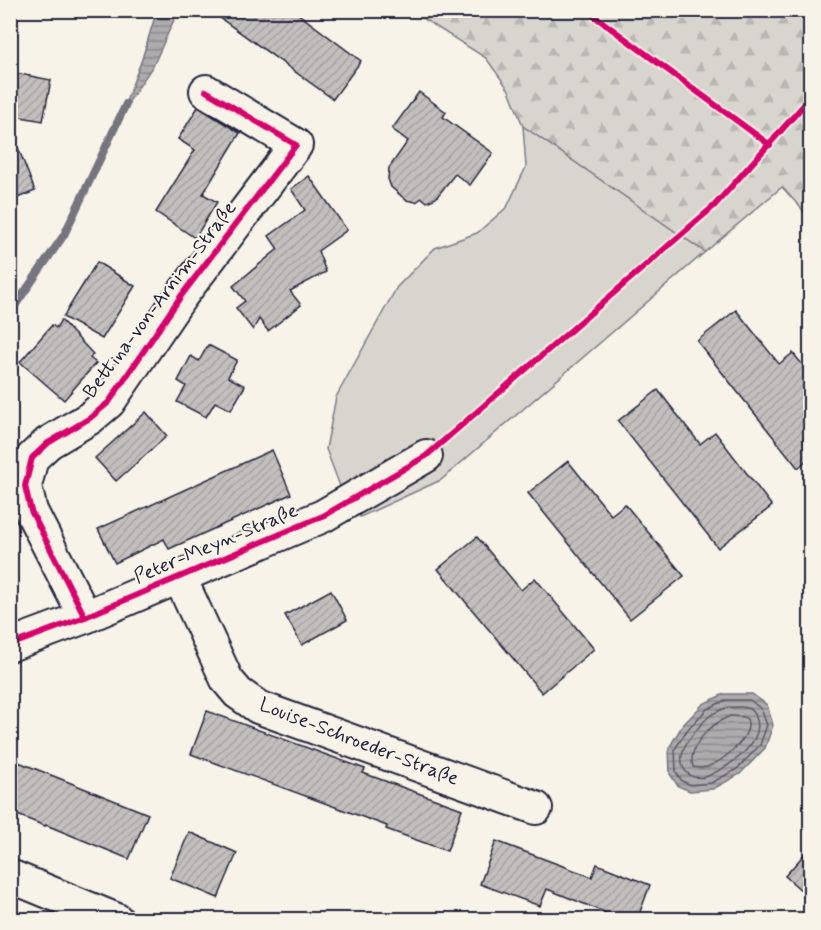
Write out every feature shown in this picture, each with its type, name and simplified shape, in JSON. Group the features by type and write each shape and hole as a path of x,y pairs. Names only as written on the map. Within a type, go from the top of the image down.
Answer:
{"street":[{"name":"Bettina-von-Arnim-Straße","path":"85,617 31,511 25,486 32,458 48,442 90,418 109,402 181,296 296,145 206,91"},
{"name":"Peter-Meyn-Straße","path":"10,645 180,578 323,516 426,456"},
{"name":"Louise-Schroeder-Straße","path":"180,578 227,680 238,693 258,707 536,808"},
{"path":"10,876 117,920"}],"green space":[{"path":"751,10 761,17 774,11 810,11 810,218 782,187 705,252 523,126 509,90 486,58 411,11"},
{"path":"523,126 705,252 441,480 360,517 343,494 326,449 336,397 397,287 435,248 477,233 507,207 526,167"}],"water":[{"path":"157,10 178,11 154,64 122,112 142,59"},
{"path":"724,694 752,694 767,705 773,725 765,748 740,774 713,789 690,791 678,786 670,774 669,748 682,726 703,704"}],"building":[{"path":"209,10 293,10 361,61 333,99"},
{"path":"10,72 51,80 43,121 10,115"},
{"path":"419,92 446,112 443,117 493,153 470,185 455,174 436,198 427,202 422,198 416,202 406,200 391,187 388,179 389,168 408,141 392,129"},
{"path":"198,107 240,133 203,194 217,202 195,238 156,212 195,150 178,139"},
{"path":"12,132 35,191 10,201 10,133"},
{"path":"309,176 347,230 318,251 326,272 290,291 301,305 268,331 259,319 253,330 236,308 245,301 233,286 278,249 269,236 305,210 291,189"},
{"path":"97,262 135,286 102,339 63,317"},
{"path":"736,310 779,364 793,353 810,374 810,457 798,468 697,341"},
{"path":"61,320 93,354 90,358 96,363 64,400 20,362 52,325 56,328"},
{"path":"208,345 237,360 228,377 245,386 231,410 215,402 206,417 177,402 186,386 178,381 191,356 199,361"},
{"path":"658,390 700,444 715,432 772,506 718,548 618,421"},
{"path":"146,412 167,436 116,481 95,458"},
{"path":"272,450 291,494 169,549 164,539 115,563 98,529"},
{"path":"568,461 611,515 625,504 684,576 630,619 528,493"},
{"path":"477,537 521,590 535,578 594,649 542,693 438,569"},
{"path":"331,590 347,620 302,645 285,615"},
{"path":"207,711 365,769 363,773 462,809 447,851 386,829 387,826 191,754"},
{"path":"16,761 148,814 129,859 10,812 10,774"},
{"path":"189,832 237,853 218,898 170,878"},
{"path":"496,841 592,877 597,864 650,885 637,920 624,920 547,889 540,906 480,884"},
{"path":"810,848 810,898 785,876"}],"waterway":[{"path":"10,313 64,235 126,104"}],"cycle path":[{"path":"586,10 770,145"},
{"path":"85,617 31,511 25,486 32,458 48,443 90,418 109,402 181,296 296,145 206,91"},
{"path":"10,645 85,617 323,516 426,456 714,206 810,98"}]}
